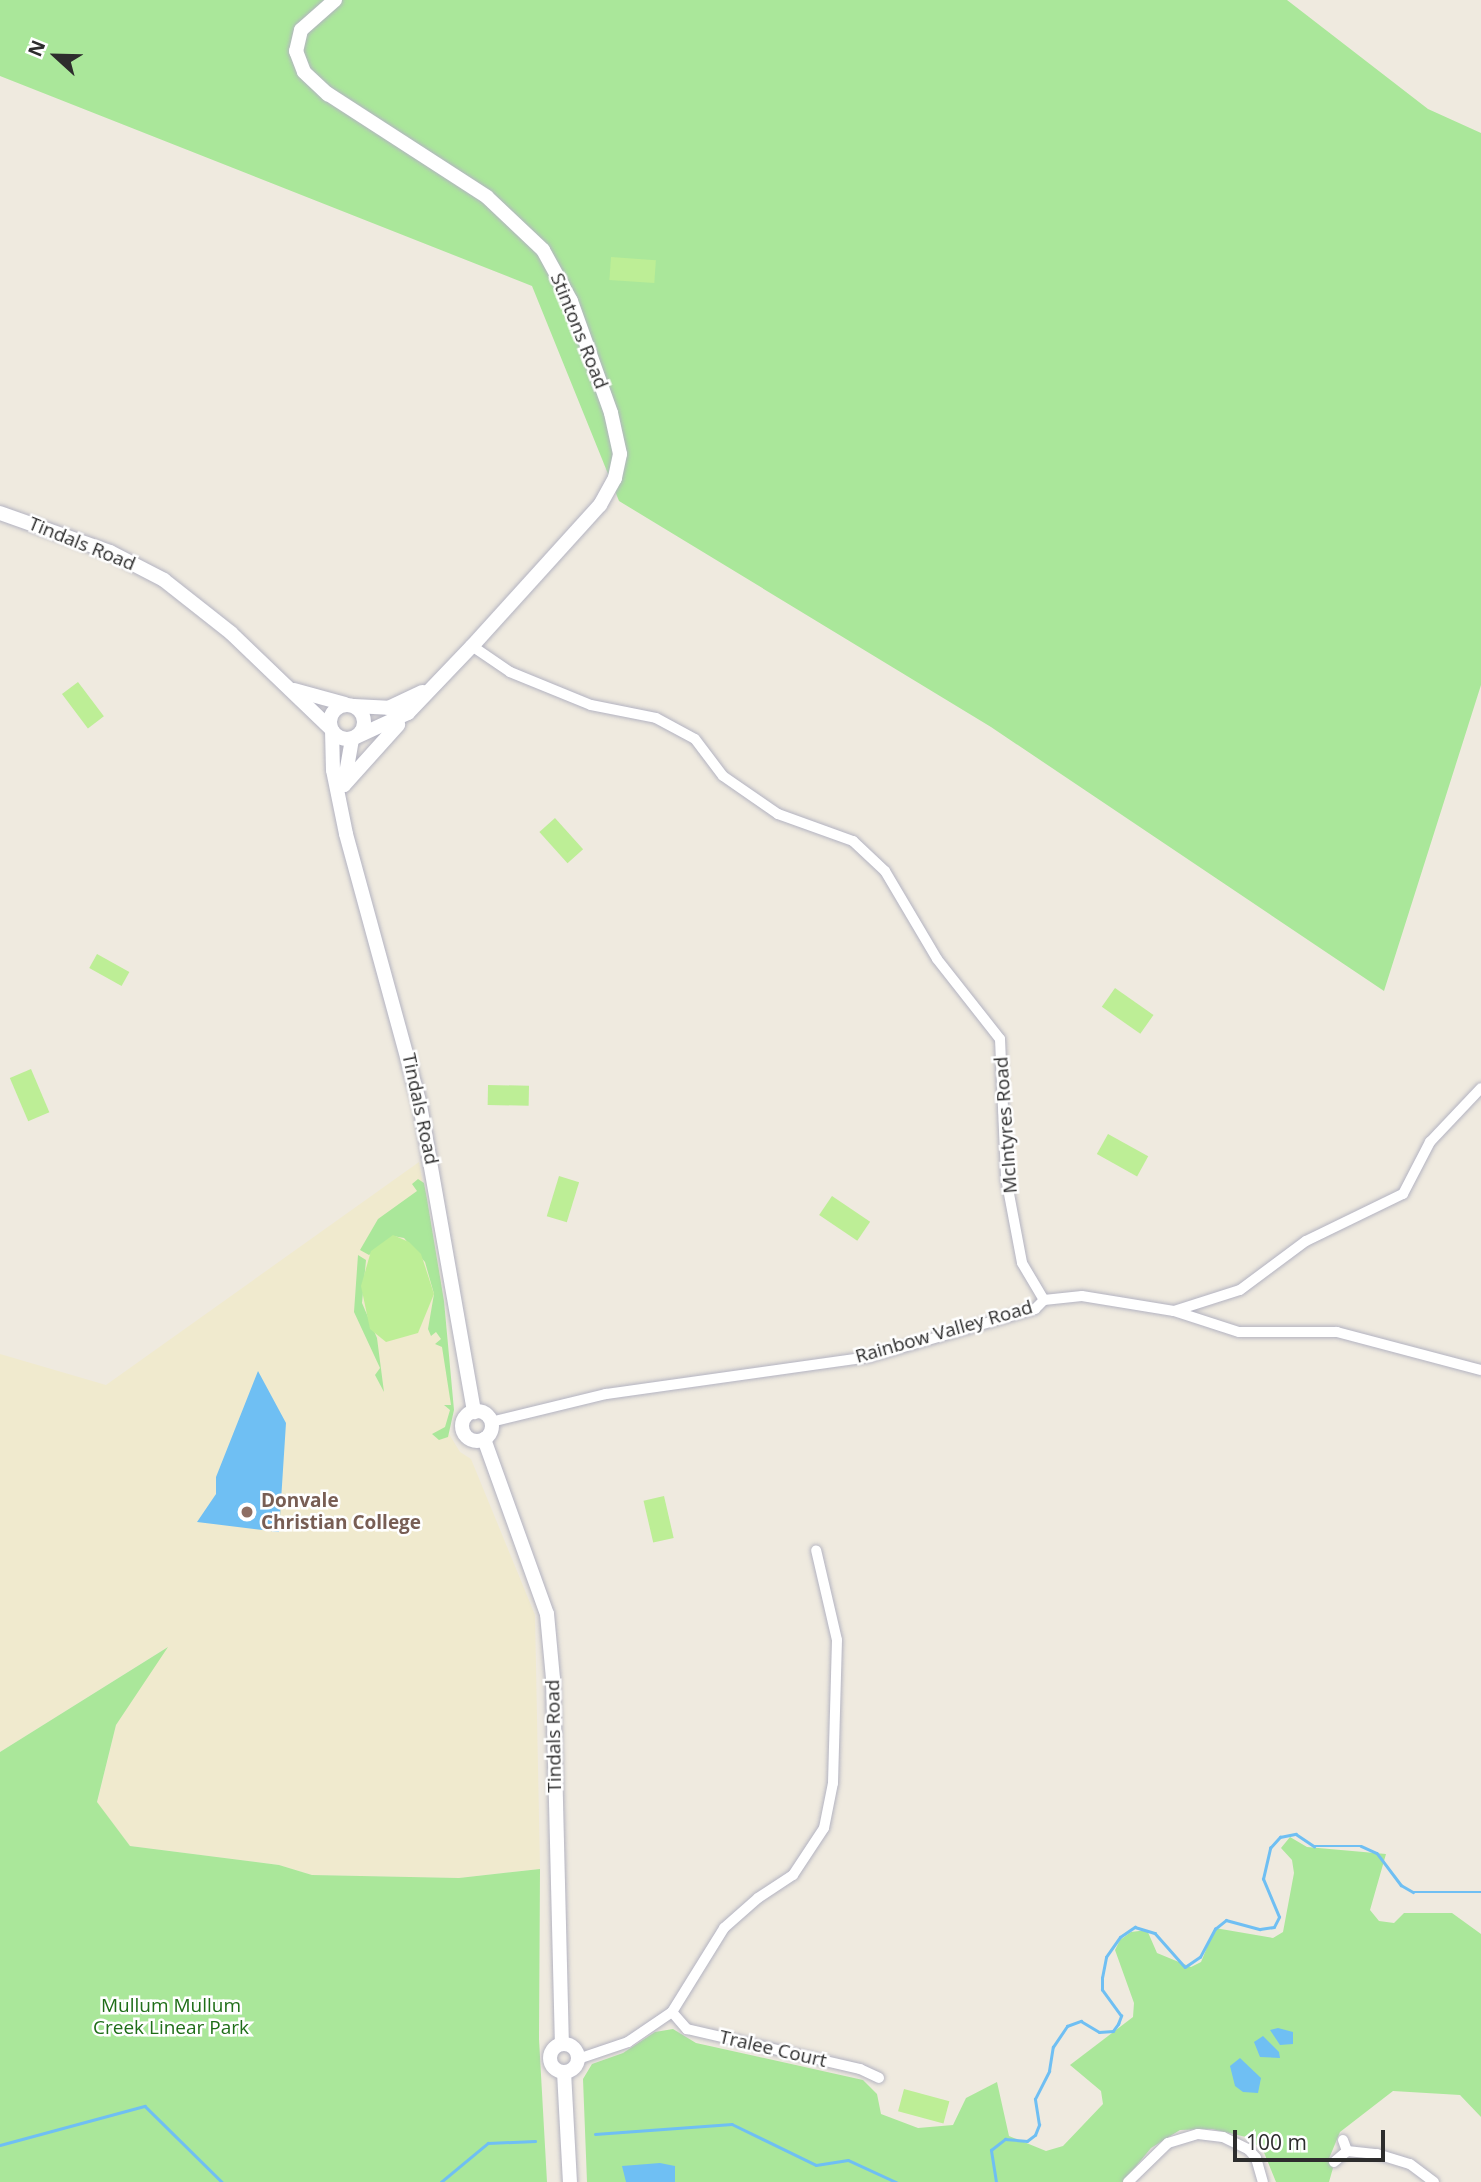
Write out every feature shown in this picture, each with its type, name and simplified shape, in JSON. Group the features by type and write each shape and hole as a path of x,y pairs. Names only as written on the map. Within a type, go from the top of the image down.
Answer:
{"main road":[{"name":"Stintons Road","path":"335,0 301,30 296,51 304,72 328,94 487,197 543,250 571,301 618,439 618,471 600,505 408,713 353,739"},
{"name":"Tindals Road","path":"0,513 110,552 149,571 216,621 331,729 332,763 341,811 420,1105 474,1412"},
{"name":"Tindals Road","path":"290,688 351,706"},
{"name":"Stintons Road","path":"351,706 373,710 393,707 429,689"},
{"path":"351,706 364,720 362,731 353,739 338,737 331,729 334,711 351,706"},
{"path":"344,785 408,713"},
{"name":"Tindals Road","path":"341,811 353,739"},
{"path":"474,1412 483,1413 492,1422 484,1439 470,1439 463,1431 466,1417 474,1412"},
{"name":"Tindals Road","path":"484,1439 547,1615 553,1679 562,2044"},
{"path":"562,2044 574,2048 578,2059 564,2072 556,2070 550,2059 552,2051 562,2044"},
{"path":"564,2072 570,2182"}],"street":[{"name":"McIntyres Road","path":"472,646 510,672 591,705 666,723 695,739 723,776 778,814 853,841 886,871 937,959 1000,1039 1006,1178 1022,1263 1044,1300"},
{"name":"Rainbow Valley Road","path":"492,1422 606,1394 869,1357 1035,1309 1044,1300 1104,1296 1174,1311 1240,1290 1306,1241 1403,1194 1430,1142 1481,1088"},
{"path":"1174,1311 1239,1332 1337,1332 1481,1370"},
{"path":"578,2059 628,2042 672,2012 724,1928 758,1898 793,1875 824,1828 833,1783 837,1640 816,1550"},
{"name":"Tralee Court","path":"672,2012 687,2029 860,2068 879,2078"},
{"path":"1128,2182 1168,2143 1198,2134 1223,2137 1248,2148 1256,2158 1263,2182"},
{"path":"1334,2162 1345,2146 1396,2158 1434,2182"}],"shaded area":[{"name":"Donvale Christian College","path":"419,1162 441,1280 452,1407 446,1429 460,1452 471,1459 535,1615 540,1869 459,1878 312,1875 279,1865 130,1846 97,1803 116,1725 166,1648 0,1752 0,1354 106,1385"}],"green space":[{"path":"0,0 1287,0 1428,109 1481,133 1481,685 1384,991 991,727 619,501 532,286 0,76"},
{"path":"611,257 656,260 654,283 609,280"},
{"path":"78,682 104,716 88,728 62,694"},
{"path":"555,818 583,849 567,863 539,832"},
{"path":"97,954 129,972 122,986 89,968"},
{"path":"1115,988 1154,1015 1140,1034 1102,1007"},
{"path":"31,1069 49,1112 28,1121 10,1078"},
{"path":"488,1085 529,1086 529,1106 488,1105"},
{"path":"1108,1134 1148,1156 1137,1176 1097,1154"},
{"path":"559,1176 579,1182 567,1222 547,1216"},
{"path":"418,1179 424,1183 444,1301 454,1410 448,1437 439,1440 432,1434 445,1427 450,1410 444,1405 451,1405 442,1347 435,1344 441,1339 436,1332 431,1336 428,1329 434,1294 425,1262 404,1238 393,1236 369,1255 360,1250 378,1219 417,1191 412,1184"},
{"path":"832,1196 870,1222 857,1241 819,1215"},
{"path":"393,1235 409,1242 421,1254 434,1294 418,1333 386,1342 370,1329 361,1286 371,1251"},
{"path":"358,1255 366,1260 362,1303 377,1338 384,1392 375,1375 380,1368 354,1312"},
{"path":"664,1496 674,1538 653,1543 644,1501"},
{"name":"Mullum Mullum Creek Linear Park","path":"168,1647 116,1725 97,1802 130,1846 279,1865 312,1875 459,1878 540,1869 539,2039 547,2182 0,2182 0,1752"},
{"path":"1290,1837 1307,1847 1386,1854 1370,1910 1379,1921 1394,1923 1404,1913 1452,1913 1481,1934 1481,2117 1460,2095 1393,2091 1340,2132 1328,2161 1333,2168 1329,2182 1276,2182 1263,2150 1246,2137 1212,2129 1180,2130 1151,2148 1123,2182 587,2182 583,2079 592,2064 623,2053 655,2032 673,2029 696,2043 863,2080 877,2094 881,2114 918,2128 953,2125 966,2098 997,2082 1009,2136 1046,2151 1063,2146 1103,2104 1101,2091 1070,2065 1133,2017 1134,2003 1115,1950 1120,1940 1131,1932 1147,1930 1157,1953 1191,1967 1201,1962 1215,1928 1273,1938 1283,1932 1294,1873 1292,1860 1281,1848"},
{"path":"904,2089 949,2101 943,2123 898,2111"}],"water":[{"path":"258,1371 286,1423 279,1532 197,1522 216,1494 216,1477"},
{"path":"1278,2028 1293,2032 1293,2044 1280,2045 1270,2030"},
{"path":"1263,2036 1279,2052 1280,2058 1260,2057 1254,2042"},
{"path":"1240,2058 1261,2078 1258,2093 1243,2092 1235,2086 1230,2066"},
{"path":"660,2163 675,2166 675,2182 626,2182 622,2166"}],"waterway":[{"path":"996,2182 991,2150 1005,2139 1027,2141 1035,2135 1039,2125 1035,2099 1049,2071 1053,2047 1067,2026 1081,2021 1099,2032 1113,2031 1118,2024 1121,2016 1102,1990 1102,1978 1106,1957 1120,1937 1135,1927 1155,1933 1185,1967 1200,1957 1215,1929 1226,1920 1260,1929 1274,1927 1279,1917 1263,1879 1270,1848 1280,1837 1296,1834 1314,1846 1361,1846 1377,1853 1401,1885 1413,1892 1481,1892"},
{"path":"0,2145 145,2106 222,2182"},
{"path":"595,2134 732,2124 816,2165 848,2160 896,2182"},
{"path":"441,2182 488,2143 535,2141"}],"place":[{"name":"Donvale Christian College","path":"247,1512"}]}
